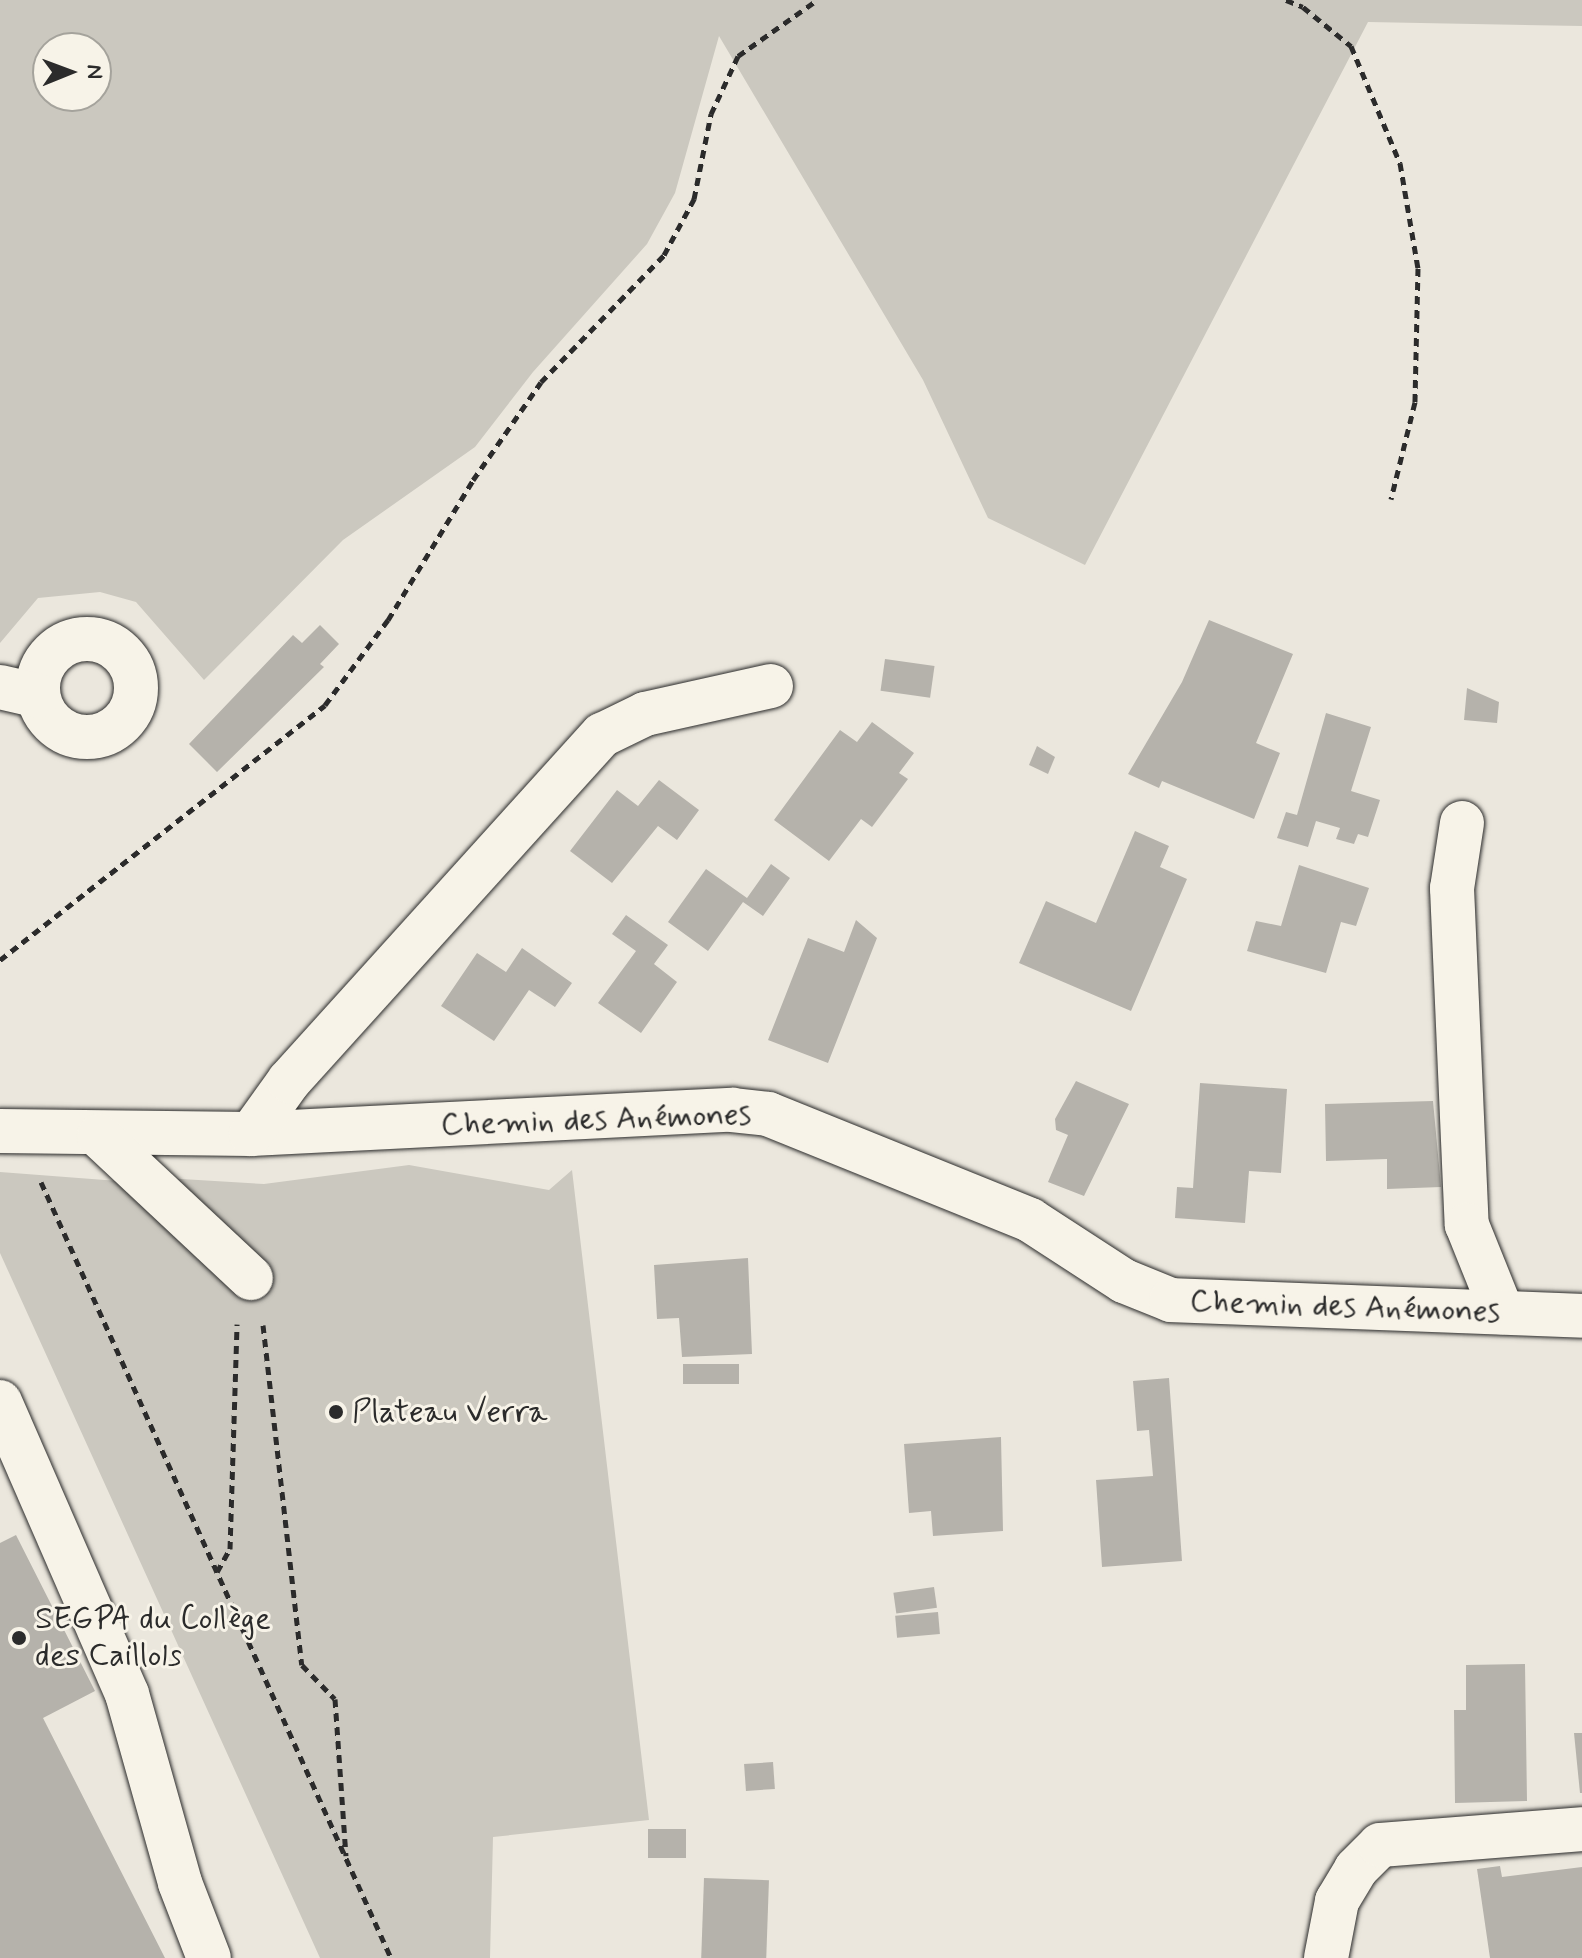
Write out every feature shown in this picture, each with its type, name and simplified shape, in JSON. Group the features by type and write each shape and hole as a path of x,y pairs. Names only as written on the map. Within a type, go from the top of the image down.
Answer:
{"street":[{"path":"251,1134 289,1081 602,735 645,714 771,686"},
{"path":"1462,823 1452,888 1467,1225 1502,1312"},
{"name":"Chemin des Anémones","path":"0,1131 99,1136 251,1134 732,1110 768,1114 1030,1220 1124,1281 1171,1300 1582,1316"},
{"path":"99,1136 251,1278"},
{"path":"0,1402 127,1694 180,1883 209,1958"},
{"path":"1326,1958 1337,1901 1356,1869 1380,1845 1582,1829"}],"path":[{"path":"0,960 325,705 388,620 473,480 541,382 664,255 694,199 711,114 738,56 817,0"},
{"path":"1286,0 1303,7 1351,46 1400,163 1418,268 1416,372 1415,402 1391,499"},
{"path":"39,1178 391,1958"},
{"path":"217,1572 230,1549 237,1305 251,1278"},
{"path":"251,1278 262,1314 302,1665 335,1699 347,1859"}],"shaded area":[{"path":"0,0 1582,0 1582,26 1368,22 1085,565 988,518 923,380 719,36 675,193 647,244 533,372 475,447 343,540 204,680 136,602 100,592 38,598 0,643"},
{"name":"Plateau Verra","path":"409,1165 549,1190 572,1170 649,1820 493,1837 490,1958 320,1958 0,1253 0,1172 118,1181 165,1178 264,1184"}],"building":[{"path":"1209,620 1293,654 1256,743 1280,753 1254,819 1162,781 1159,788 1128,774 1182,682"},
{"path":"320,625 339,644 320,664 324,667 217,772 189,744 293,635 302,643"},
{"path":"885,659 935,666 930,698 881,691"},
{"path":"1467,688 1499,702 1497,723 1464,720"},
{"path":"1326,713 1371,727 1351,791 1380,800 1368,837 1358,834 1354,844 1336,839 1340,828 1316,821 1308,847 1277,838 1286,812 1297,815"},
{"path":"872,722 914,753 899,773 908,779 872,827 861,819 829,861 774,820 840,730 857,742"},
{"path":"1037,746 1055,757 1048,774 1029,765"},
{"path":"659,780 699,810 677,840 658,826 612,883 570,851 617,790 638,806"},
{"path":"1135,831 1169,846 1160,867 1187,879 1131,1011 1019,963 1046,901 1096,923"},
{"path":"771,864 790,878 763,916 743,902 708,951 668,922 706,869 747,898"},
{"path":"1299,865 1369,888 1356,926 1341,922 1326,973 1247,951 1256,921 1281,926"},
{"path":"626,915 668,945 654,964 677,982 641,1033 598,1003 636,951 612,934"},
{"path":"856,920 877,938 828,1063 768,1040 808,938 844,952"},
{"path":"522,948 572,983 555,1007 529,990 494,1041 441,1006 477,953 506,972"},
{"path":"1076,1081 1129,1104 1084,1196 1048,1182 1068,1135 1056,1130 1055,1119"},
{"path":"1200,1083 1287,1089 1281,1173 1249,1171 1245,1223 1175,1218 1177,1187 1193,1188"},
{"path":"1433,1101 1441,1187 1387,1189 1387,1159 1326,1161 1325,1104"},
{"path":"748,1258 752,1354 682,1357 679,1318 657,1319 654,1265"},
{"path":"683,1364 739,1364 739,1384 683,1384"},
{"path":"1169,1378 1182,1561 1102,1567 1096,1480 1153,1476 1149,1430 1137,1431 1133,1381"},
{"path":"1001,1437 1003,1531 933,1536 931,1511 909,1513 904,1444"},
{"path":"16,1535 95,1691 43,1718 165,1958 0,1958 0,1543"},
{"path":"934,1587 937,1608 896,1614 893,1593"},
{"path":"938,1612 940,1634 897,1638 895,1616"},
{"path":"1525,1664 1527,1801 1455,1803 1454,1710 1466,1710 1466,1665"},
{"path":"1574,1733 1582,1733 1582,1793 1580,1793"},
{"path":"773,1762 775,1789 746,1791 744,1764"},
{"path":"648,1829 686,1829 686,1858 648,1858"},
{"path":"1500,1866 1502,1877 1582,1867 1582,1958 1490,1958 1477,1869"},
{"path":"704,1878 769,1880 766,1958 701,1958"}],"place":[{"name":"Plateau Verra","path":"336,1412"},
{"name":"SEGPA du Collège des Caillols","path":"19,1638"}]}
